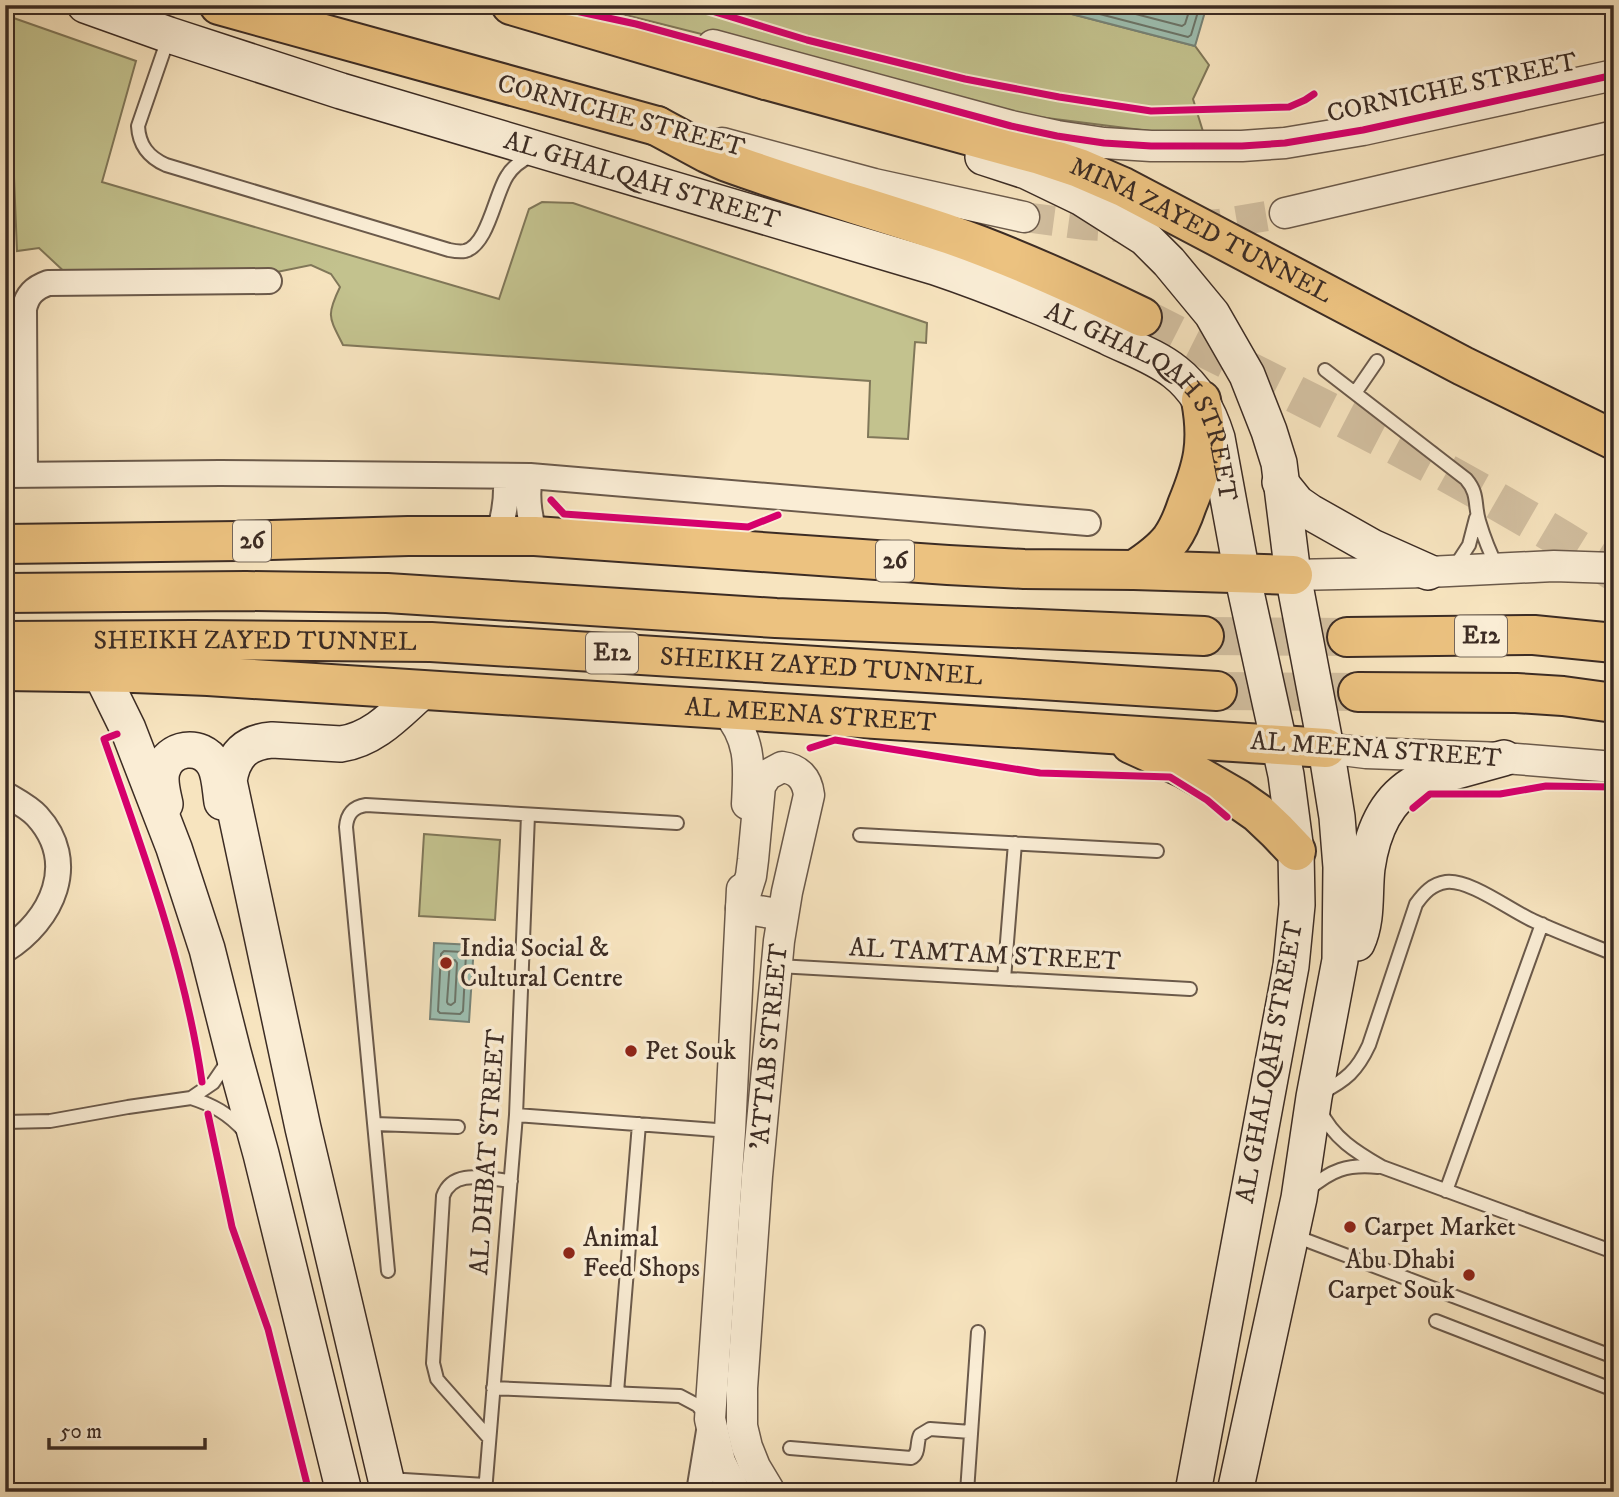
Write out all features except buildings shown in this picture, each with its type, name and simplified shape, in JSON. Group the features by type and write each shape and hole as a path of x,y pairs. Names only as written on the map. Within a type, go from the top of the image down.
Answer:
{"main road":[{"name":"AL GHALQAH STREET","path":"85,5 341,91 979,282 1065,317 1160,362 1182,379 1201,400 1217,438 1240,563 1282,760 1296,851 1297,905 1291,966 1193,1492"},
{"name":"CORNICHE STREET","path":"219,5 657,126"},
{"path":"510,5 766,80"},
{"name":"AL GHALQAH STREET","path":"766,80 871,124 1026,171 1082,198 1144,238 1169,262 1212,314 1247,375 1279,463 1291,561 1329,763 1341,867 1340,960 1314,1097 1299,1198 1235,1492"},
{"name":"MINA ZAYED TUNNEL","path":"766,80 1040,155 1124,187 1464,366 1614,440"},
{"path":"657,126 727,162 1001,254 1142,317"},
{"path":"1134,570 1161,550 1180,524 1196,483 1204,450 1201,400"},
{"path":"1280,482 1297,503 1372,547 1440,572"},
{"name":"26","path":"5,544 498,535 1024,569 1134,570 1291,561"},
{"name":"SHEIKH ZAYED TUNNEL","path":"5,593 246,590 387,593 776,618 1204,636"},
{"name":"E12","path":"1347,637 1534,635 1614,643"},
{"name":"SHEIKH ZAYED TUNNEL","path":"5,641 431,642 1217,691"},
{"name":"AL MEENA STREET","path":"5,671 208,677 1096,733 1282,760 1329,763"},
{"path":"100,672 126,722 174,848 207,949 261,1154 343,1487 387,1485 303,1128 229,781 235,760 251,745 261,741 351,743 370,735 422,691"},
{"name":"E12","path":"1358,692 1516,693 1614,702"},
{"path":"1096,733 1164,758 1238,799 1258,813 1296,851"},
{"path":"174,848 161,782 162,768 171,757 183,750 190,750 204,754 214,764 226,822 232,837 243,849"},
{"path":"1340,960 1350,952 1362,931 1371,847 1377,828 1395,798 1405,788 1417,782 1504,758"}],"street":[{"name":"CORNICHE STREET","path":"519,5 603,16 1011,126 1104,143 1174,146 1285,143 1363,130 1614,75"},
{"path":"1568,85 1614,65"},
{"name":"CORNICHE STREET","path":"657,126 874,184 1024,217"},
{"path":"1285,214 1614,135"},
{"path":"269,282 48,283 38,286 26,300 24,309 15,475 220,473 518,476 1088,523"},
{"path":"498,535 506,498 518,476"},
{"path":"518,476 528,498 535,536"},
{"name":"26","path":"1291,561 1440,572 1554,566 1614,568"},
{"name":"'ATTAB STREET","path":"725,709 744,738 749,760 730,1131 697,1387 710,1419 720,1462 735,1492"},
{"name":"AL MEENA STREET","path":"1329,763 1366,753 1504,758 1614,767"},
{"name":"'ATTAB STREET","path":"741,908 751,876 760,786 767,775 782,767 789,768 805,780 809,795 783,915 777,966 758,1163 742,1397 742,1426 747,1447 770,1492"},
{"path":"5,794 35,813 49,831 57,853 58,876 52,899 40,919 5,950"},
{"path":"741,908 783,915"},
{"name":"'ATTAB STREET","path":"699,1492 710,1419"}],"lane":[{"path":"169,35 138,125 145,150 151,157 166,165 462,252 470,250 481,239 506,176 522,160 541,151"},
{"path":"1355,393 1377,361"},
{"path":"1325,370 1466,479 1475,491 1477,515 1498,569"},
{"path":"1440,572 1469,545 1477,515"},
{"path":"388,1271 347,841 346,819 351,811 366,805 677,823"},
{"name":"AL DHBAT STREET","path":"485,1488 516,1115 528,816"},
{"path":"860,835 1157,850"},
{"path":"1004,979 1014,844"},
{"path":"1614,954 1542,924 1460,884 1447,882 1433,886 1416,904 1361,1062 1350,1075 1314,1097 1338,1137 1357,1153 1382,1167 1614,1252"},
{"path":"1447,1191 1542,924"},
{"name":"AL TAMTAM STREET","path":"777,966 1189,989"},
{"path":"5,1122 50,1121 191,1098 213,1083 233,1052"},
{"path":"191,1098 223,1111 235,1121 261,1154"},
{"path":"516,1115 730,1131"},
{"path":"375,1124 458,1127"},
{"path":"617,1392 639,1124"},
{"path":"1299,1198 1325,1176 1337,1170 1351,1166 1382,1167"},
{"path":"489,1438 442,1385 433,1363 443,1196 449,1184 461,1178 511,1181"},
{"path":"1291,1234 1614,1357"},
{"path":"1436,1321 1614,1390"},
{"path":"967,1492 978,1332"},
{"path":"493,1388 617,1392 697,1387"},
{"path":"790,1448 911,1458 917,1452 920,1435 926,1430 971,1432"},
{"path":"387,1485 485,1488"}],"shaded area":[{"path":"586,5 1037,5 1195,46 1209,65 1193,99 1205,138 1023,115"},
{"path":"5,15 136,61 102,182 499,299 529,209 542,202 573,203 927,323 926,343 915,342 908,439 868,437 870,381 343,345 331,316 340,287 331,274 311,265 272,273 70,277 39,248 17,251 14,177 5,177"},
{"path":"424,834 500,840 495,920 419,916"}],"water":[{"path":"1037,5 1207,5 1195,46"},
{"path":"434,943 474,945 469,1022 430,1019"}],"tunnel":[{"path":"1192,226 1285,213"},
{"path":"1024,217 1132,228"},
{"path":"1142,317 1441,470 1614,572"},
{"path":"1204,636 1347,637"},
{"path":"1217,691 1358,692"}],"cycle path":[{"path":"519,5 571,10 636,24 1011,126 1104,143 1151,146 1285,143 1363,130 1614,75"},
{"path":"692,5 807,40 965,79 1151,111 1289,107 1314,94"},
{"path":"551,500 564,514 748,527 778,515"},
{"path":"117,734 104,739 174,951 195,1038 202,1082"},
{"path":"810,748 835,740 1040,773 1170,777 1207,800 1227,817"},
{"path":"1413,808 1430,794 1500,794 1546,786 1614,787"},
{"path":"208,1114 232,1227 268,1329 309,1492"}],"place":[{"name":"India Social & Cultural Centre","path":"446,963"},
{"name":"Pet Souk","path":"631,1051"},
{"name":"Carpet Market","path":"1350,1227"},
{"name":"Animal Feed Shops","path":"569,1253"},
{"name":"Abu Dhabi Carpet Souk","path":"1469,1275"}]}
